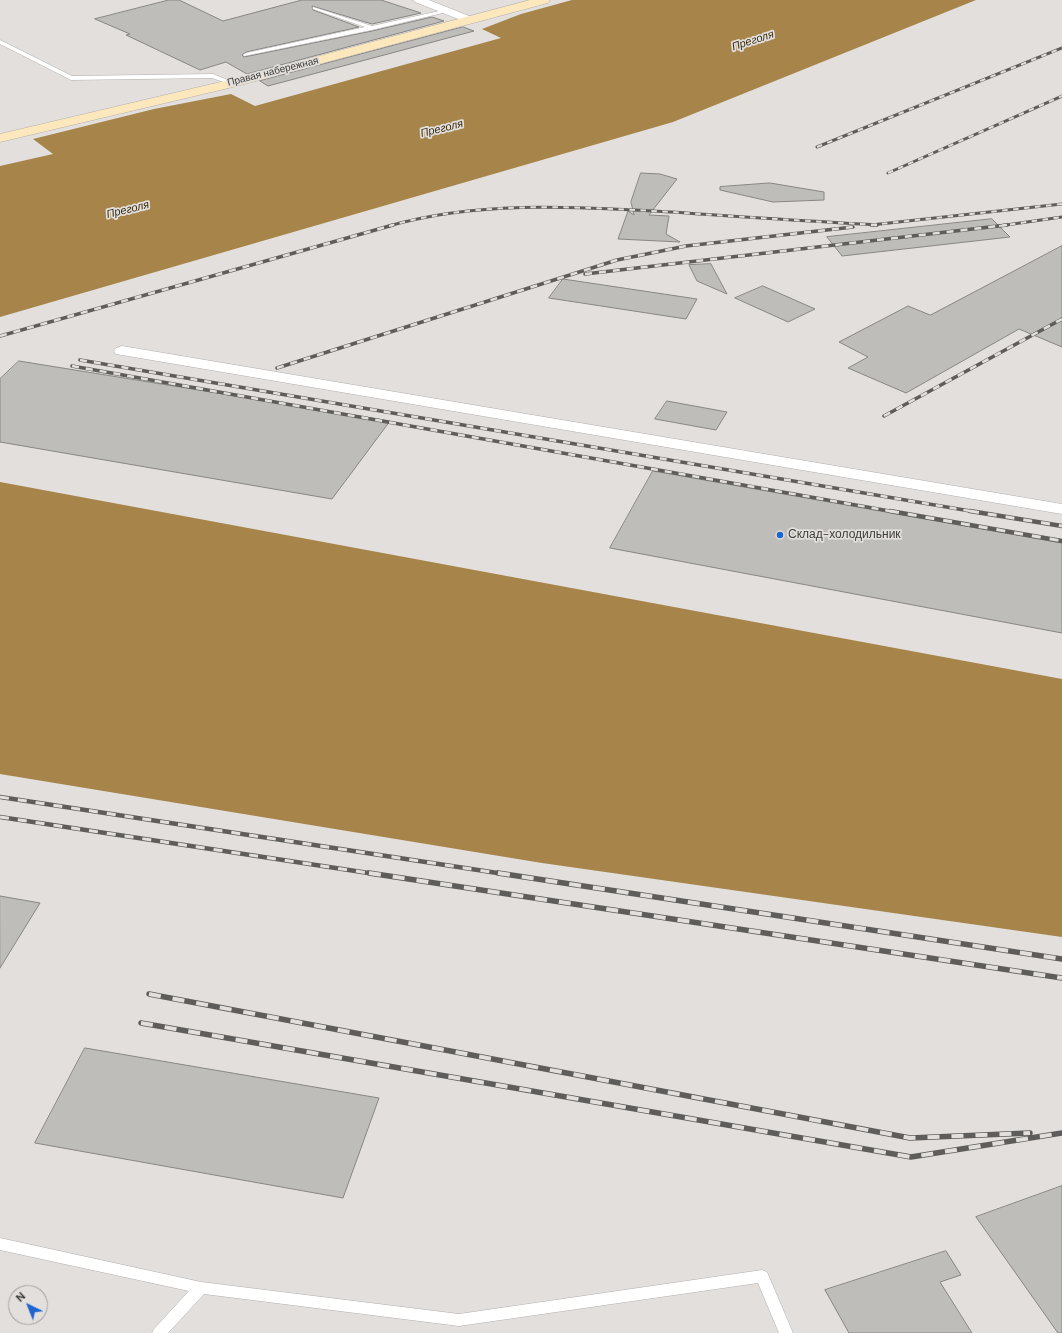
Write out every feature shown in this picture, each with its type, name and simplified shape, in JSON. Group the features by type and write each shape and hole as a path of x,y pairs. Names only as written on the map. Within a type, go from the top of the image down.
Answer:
{"main road":[{"name":"Правая набережная","path":"0,138 232,83 544,0"}],"street":[{"path":"420,0 470,20"},
{"path":"122,351 1062,509"}],"lane":[{"path":"315,8 372,28"},
{"path":"246,55 448,11"},
{"path":"0,42 71,78 213,76 232,83"},
{"path":"0,1244 201,1288 459,1320 762,1276 786,1333"},
{"path":"159,1333 201,1288"}],"water":[{"name":"Преголя","path":"572,0 976,0 673,122 0,317 0,166 53,154 33,139 154,109 231,94 255,106 501,38 482,29 521,14"},
{"path":"0,482 1062,679 1062,937 542,863 0,774"}],"building":[{"path":"169,0 179,0 223,21 302,0 381,0 421,13 372,24 312,6 313,10 359,27 246,52 242,55 244,57 372,31 432,17 444,21 247,74 226,62 200,70 126,35 130,34 95,19"},
{"path":"463,27 474,31 268,86 260,81"},
{"path":"641,173 660,174 677,179 649,215 669,216 666,234 680,242 618,239 628,211 634,215 631,202"},
{"path":"770,183 824,192 824,200 773,202 720,190 720,187"},
{"path":"992,219 1010,237 842,256 827,237"},
{"path":"1062,246 1062,347 1019,329 906,393 848,368 868,357 839,342 908,306 930,315"},
{"path":"711,264 727,294 697,281 689,265"},
{"path":"563,279 697,299 686,319 549,298"},
{"path":"763,286 815,309 788,322 735,298"},
{"path":"19,361 390,421 332,499 0,442 0,379"},
{"path":"667,401 727,412 716,430 655,419"},
{"name":"Склад-холодильник","path":"653,471 1062,543 1062,633 610,548"},
{"path":"0,896 40,903 0,968"},
{"path":"85,1048 379,1098 343,1198 35,1143"},
{"path":"1062,1186 1062,1333 1058,1333 976,1217"},
{"path":"946,1251 961,1275 940,1282 972,1333 849,1333 825,1290"}],"railway":[{"path":"817,147 1062,48"},
{"path":"888,173 1062,96"},
{"path":"873,225 1062,204"},
{"path":"392,225 458,212 529,207 601,208 873,225"},
{"path":"1002,226 1062,217"},
{"path":"0,336 392,225"},
{"path":"873,225 871,225 873,225"},
{"path":"873,225 877,225 874,225"},
{"path":"1002,226 1007,225"},
{"path":"585,274 1002,226"},
{"path":"277,368 617,260 686,246 853,227"},
{"path":"884,416 1062,319"},
{"path":"80,360 973,511"},
{"path":"72,366 895,512"},
{"path":"890,511 1062,541"},
{"path":"973,511 1062,526"},
{"path":"0,797 504,874"},
{"path":"0,817 375,874"},
{"path":"369,873 1062,978"},
{"path":"498,873 1062,959"},
{"path":"149,994 910,1138 1030,1133"},
{"path":"141,1023 911,1157 1062,1133"}],"place":[{"name":"Склад-холодильник","path":"780,535"}]}
